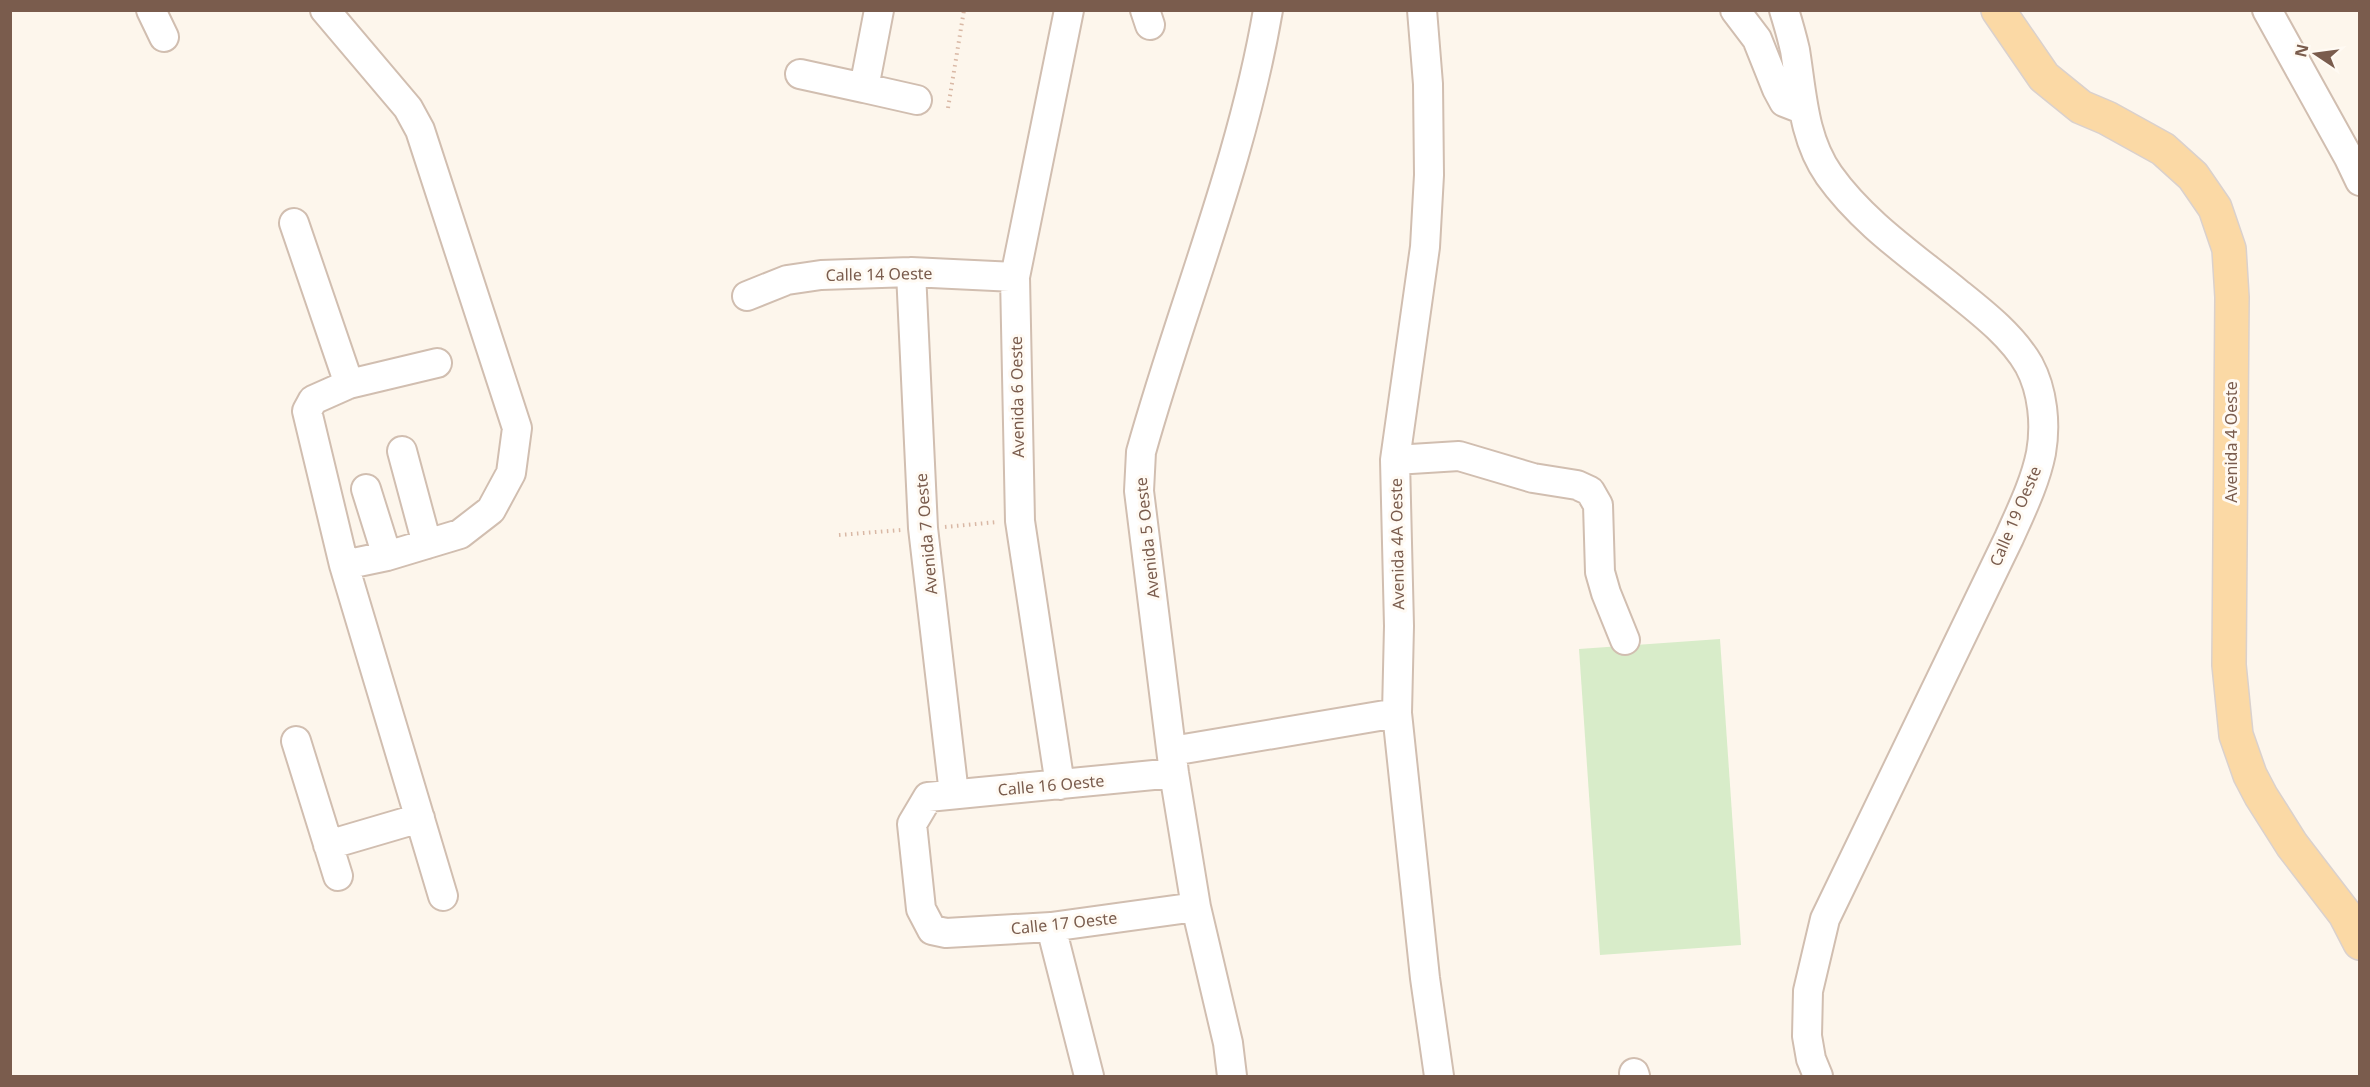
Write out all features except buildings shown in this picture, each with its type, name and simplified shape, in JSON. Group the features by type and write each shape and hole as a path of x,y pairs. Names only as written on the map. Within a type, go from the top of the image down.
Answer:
{"main road":[{"name":"Avenida 4 Oeste","path":"1998,10 2044,77 2081,107 2107,118 2163,149 2193,176 2215,208 2229,249 2232,297 2229,665 2236,735 2250,775 2261,796 2292,845 2345,914 2360,943"}],"street":[{"path":"151,10 164,37"},
{"path":"325,10 408,108 420,130 517,428 511,473 491,510 460,534 387,555 344,564"},
{"path":"864,88 879,10"},
{"name":"Avenida 6 Oeste","path":"1060,785 1020,520 1015,277 1069,10"},
{"name":"Avenida 5 Oeste","path":"1232,1077 1228,1043 1196,907 1173,762 1139,491 1140,452 1224,190 1251,92 1268,10"},
{"name":"Avenida 4A Oeste","path":"1422,10 1428,84 1429,175 1425,237 1395,460 1399,626 1397,713 1425,978 1439,1077"},
{"path":"1735,10 1757,39 1784,102 1802,109"},
{"name":"Calle 19 Oeste","path":"1784,10 1794,47 1802,109 1813,148 1821,164 1850,201 1879,228 1975,307 2000,330 2028,363 2040,398 2043,431 2041,453 2034,477 2009,538 1825,919 1808,991 1807,1036 1811,1059 1818,1077"},
{"path":"2266,10 2360,181"},
{"path":"800,74 917,100"},
{"path":"294,223 349,384"},
{"name":"Calle 14 Oeste","path":"747,296 787,280 821,275 910,272 1015,277"},
{"name":"Avenida 7 Oeste","path":"910,272 923,528 941,796"},
{"path":"437,363 349,384 313,400 307,411 344,564 443,896"},
{"path":"402,451 427,544"},
{"path":"1395,460 1459,456 1533,478 1577,485 1590,491 1598,505 1600,572 1625,640"},
{"path":"366,489 387,555"},
{"name":"Calle 16 Oeste","path":"941,796 1060,785 1397,713"},
{"path":"296,741 338,876"},
{"name":"Calle 17 Oeste","path":"941,796 912,824 921,909 932,930 946,933 1051,927 1196,907"},
{"path":"328,845 420,818"},
{"path":"1051,927 1089,1077"}],"path":[{"path":"948,108 964,10"}],"green space":[{"path":"1720,639 1741,945 1600,955 1579,649"}]}
